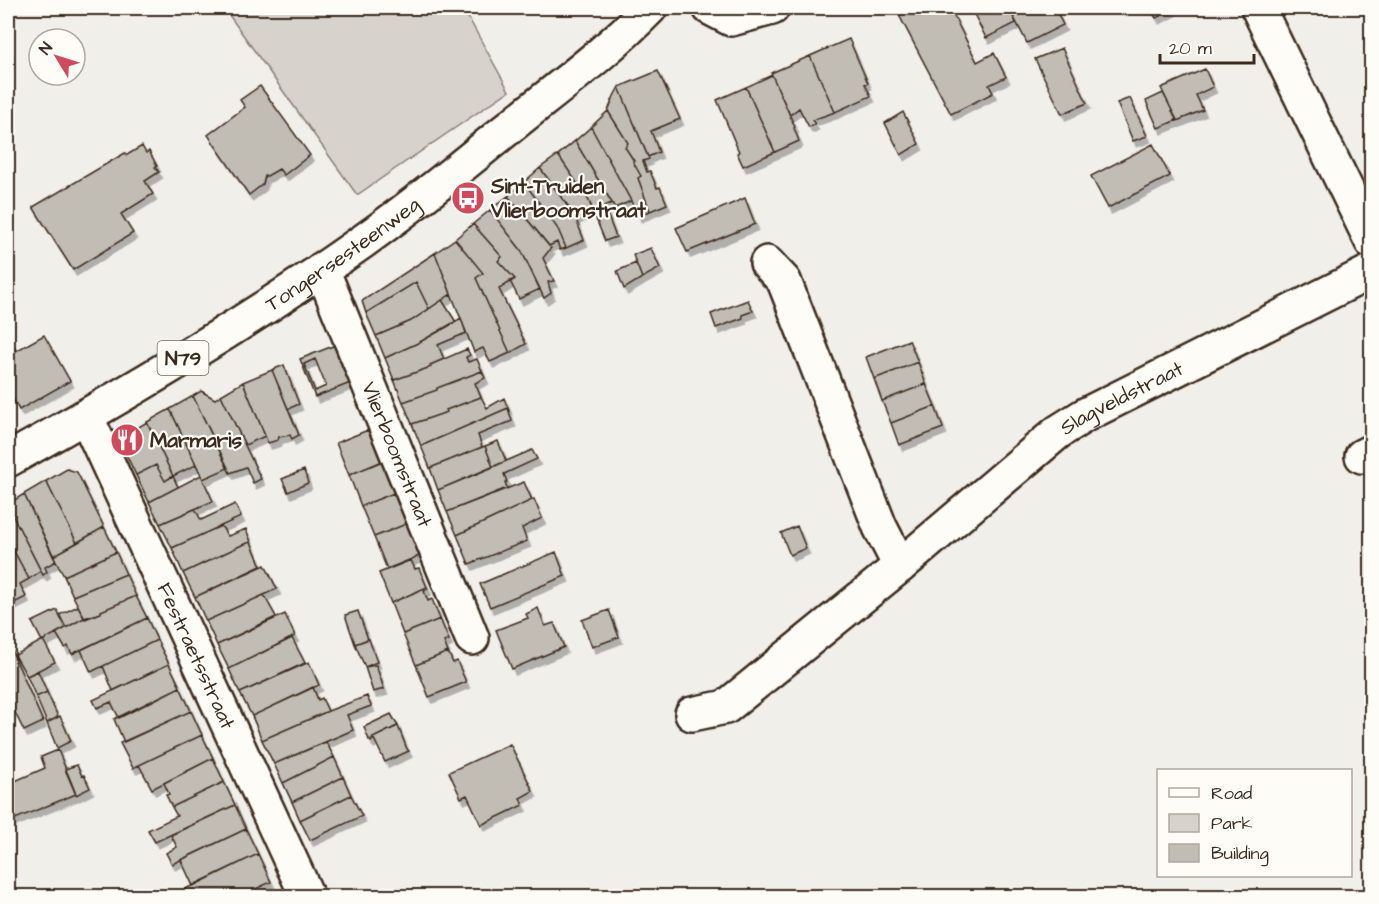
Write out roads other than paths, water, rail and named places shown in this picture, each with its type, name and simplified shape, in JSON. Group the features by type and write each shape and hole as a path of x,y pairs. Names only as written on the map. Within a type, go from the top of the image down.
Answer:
{"street":[{"name":"Tongersesteenweg","path":"8,460 213,340 322,269 467,162 583,68 650,8"},
{"path":"710,8 731,19 772,8"},
{"path":"1258,8 1371,242"},
{"path":"767,263 784,281 880,527 900,566"},
{"name":"Vlierboomstraat","path":"322,269 472,638"},
{"name":"Slagveldstraat","path":"692,714 726,707 900,566 1058,432 1085,414 1371,271"},
{"name":"Festraetsstraat","path":"86,416 308,897"}],"place":[{"name":"Sint-Truiden Vlierboomstraat","path":"468,198"},
{"name":"Marmaris","path":"127,440"}]}
